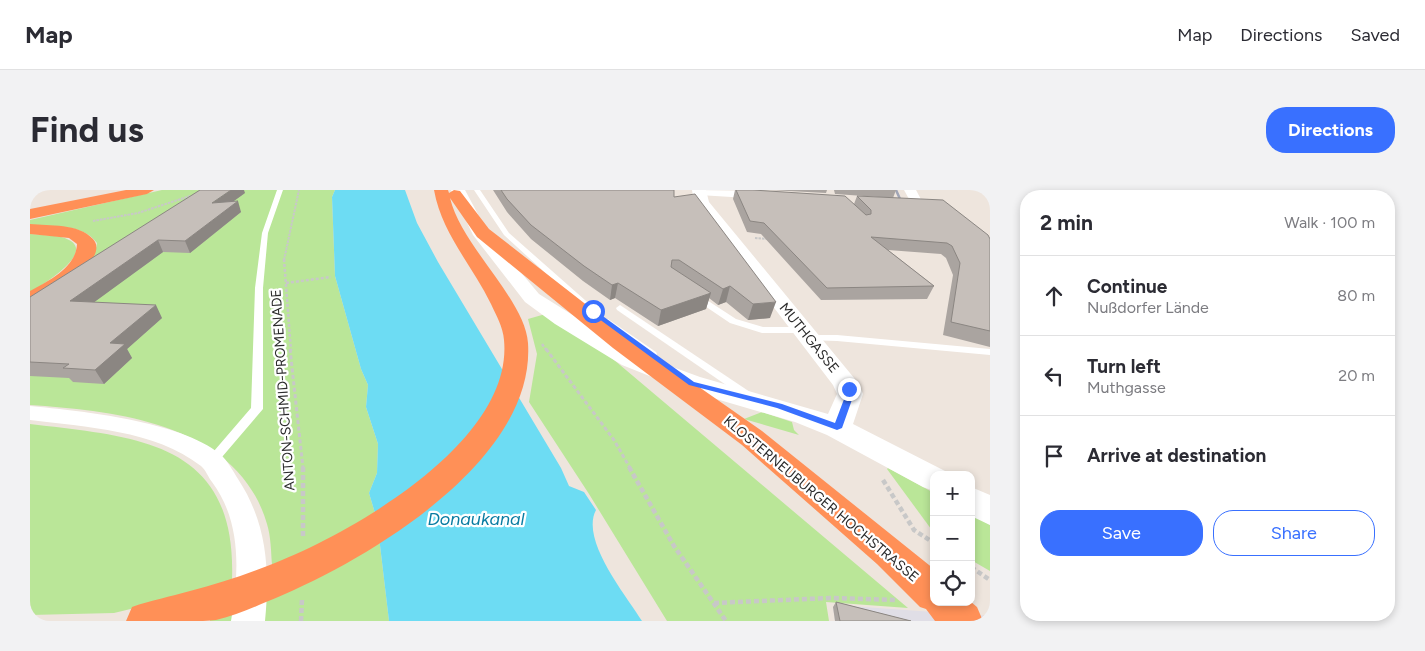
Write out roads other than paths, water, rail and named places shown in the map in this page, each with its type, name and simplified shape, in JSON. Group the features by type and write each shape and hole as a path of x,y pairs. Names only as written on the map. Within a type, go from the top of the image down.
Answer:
{"highway":[{"path":"30,205 76,190"},
{"path":"30,205 99,190"},
{"path":"30,214 147,190"},
{"path":"163,617 271,582 338,551 400,514 441,482 477,444 498,416 510,389 516,340 500,300 453,224 441,190"},
{"path":"453,190 470,218 483,233 517,260"},
{"path":"468,190 490,226 517,260"},
{"path":"30,300 64,278 82,261 88,248 86,242 73,233 36,229"},
{"name":"KLOSTERNEUBURGER HOCHSTRASSE","path":"517,260 621,343 752,438 890,553 930,590"},
{"path":"924,601 963,621"}],"street":[{"path":"458,190 481,235 532,298 563,319 631,360 691,383 752,398 794,411 837,428 930,477"},
{"path":"900,203 918,205 910,190"},
{"path":"699,191 774,196"},
{"name":"MUTHGASSE","path":"699,191 702,203 849,389 850,394 837,428"},
{"path":"30,413 84,419 136,430 181,444 212,461 230,488 252,542 253,571 248,621"},
{"path":"975,502 990,511"}],"lane":[{"path":"212,461 257,409 259,288 264,242 280,190"},
{"path":"477,190 506,234 593,311 691,383"},
{"path":"688,290 733,321 762,330 990,352"},
{"path":"620,308 752,398"}],"water":[{"name":"Donaukanal","path":"335,190 405,190 417,223 438,262 561,468 569,486 584,492 596,510 593,522 594,536 599,551 616,582 642,621 389,621 377,520 369,493 377,473 378,444 366,407 368,385 361,369 335,276 332,197"}],"railway":[{"path":"896,190 900,199"}]}
